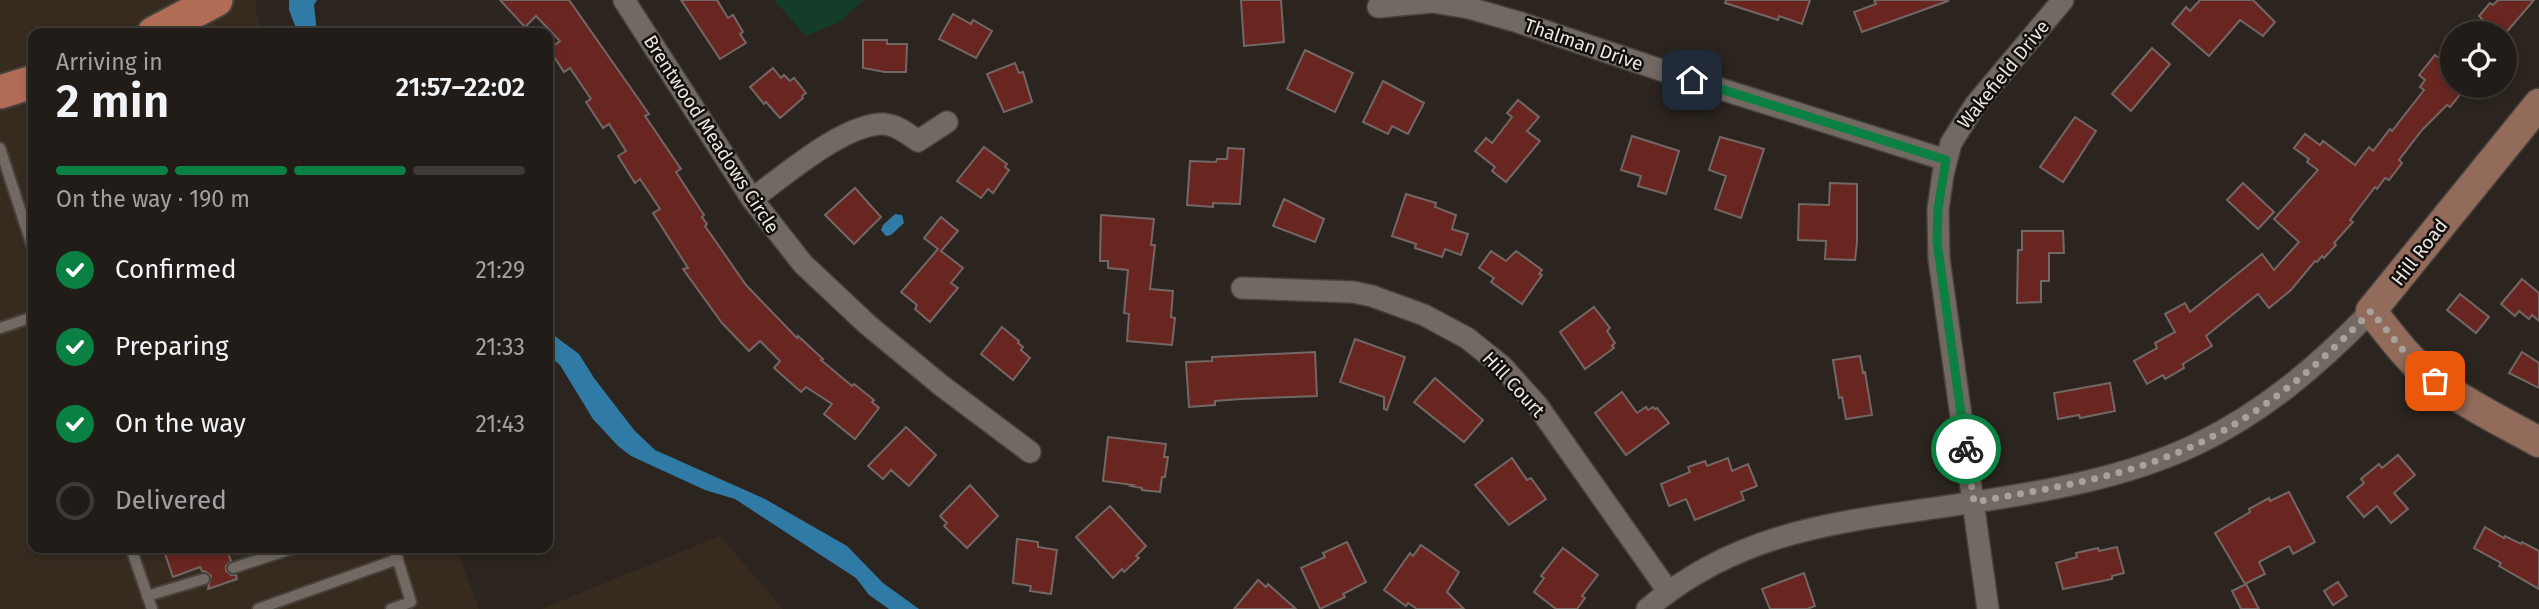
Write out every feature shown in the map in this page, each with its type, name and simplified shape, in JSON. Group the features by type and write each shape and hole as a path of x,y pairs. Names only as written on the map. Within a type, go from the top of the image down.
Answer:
{"main road":[{"path":"163,28 216,0"},
{"path":"0,92 28,84"}],"street":[{"name":"Brentwood Meadows Circle","path":"624,0 752,199 782,239 841,301 942,386 1030,452"},
{"name":"Wakefield Drive","path":"1988,609 1937,242 1938,209 1946,160 1958,130 1975,105 2063,0"},
{"name":"Thalman Drive","path":"1378,7 1432,2 1469,8 1946,160"},
{"name":"Hill Road","path":"1974,502 2108,475 2195,445 2245,418 2337,347 2371,311 2539,104"},
{"path":"752,199 846,134 869,126 886,124 918,141 947,122"},
{"name":"Hill Court","path":"1241,288 1353,292 1424,315 1467,338 1503,366 1536,405 1668,591"},
{"path":"2371,311 2408,356 2428,375 2468,402 2539,442"},
{"path":"1647,609 1668,591 1706,568 1783,535 1874,515 1974,502"}],"lane":[{"path":"0,148 28,234"},
{"path":"0,328 28,319"},
{"path":"133,553 152,609"},
{"path":"233,568 279,553"},
{"path":"258,609 396,553 411,602 391,609"},
{"path":"148,596 205,579"}],"shaded area":[{"path":"0,0 256,0 256,13 261,28 28,28 28,553 458,553 479,609 0,609"},
{"path":"720,536 783,609 541,609"}],"green space":[{"path":"774,0 864,0 839,22 806,36"}],"water":[{"path":"289,0 317,0 314,5 316,28 296,28 289,10"},
{"path":"895,214 902,215 904,223 891,235 886,236 881,230 883,225"},
{"path":"553,335 579,354 634,430 655,450 765,499 847,546 883,583 919,609 889,609 869,595 856,578 735,499 705,490 631,456 593,419 560,365 553,359"}],"building":[{"path":"500,0 569,0 649,114 645,116 681,169 676,172 704,215 702,217 707,224 705,226 746,285 797,338 798,336 823,359 821,360 874,400 872,402 879,408 855,439 824,414 832,404 806,387 801,392 774,368 780,361 760,341 749,351 722,323 683,269 688,268 653,213 660,209 640,179 635,183 618,156 626,151 609,124 603,128 586,102 591,99 570,68 564,72 553,55 553,46 560,41 553,34 553,28 548,28 536,16 525,27"},
{"path":"681,0 717,0 728,18 733,15 746,43 720,59"},
{"path":"1241,0 1281,0 1284,42 1244,46"},
{"path":"1726,0 1810,0 1802,24 1779,16 1778,20 1725,3"},
{"path":"1874,0 1948,1 1862,32 1854,12 1876,4"},
{"path":"2200,0 2253,0 2275,22 2263,36 2240,20 2209,56 2172,24 2186,7 2190,11"},
{"path":"2498,0 2534,0 2516,21 2480,21 2482,19 2479,16 2490,3 2493,5"},
{"path":"953,14 971,24 973,20 992,31 976,58 939,39"},
{"path":"863,40 887,40 887,44 907,44 906,72 863,68"},
{"path":"2152,48 2170,64 2131,111 2112,94"},
{"path":"1305,50 1353,73 1335,112 1287,89"},
{"path":"2435,55 2440,59 2440,98 2457,98 2422,130 2399,160 2402,163 2389,180 2385,178 2377,189 2375,187 2350,220 2353,222 2334,243 2336,245 2324,258 2322,256 2315,261 2291,290 2269,308 2258,294 2206,336 2212,346 2183,364 2184,368 2165,379 2163,375 2147,384 2134,361 2157,348 2155,343 2175,332 2165,314 2185,303 2190,312 2262,254 2274,270 2299,242 2274,219 2318,170 2294,148 2305,134 2320,145 2323,141 2355,165 2369,147 2373,151 2390,129 2392,131 2424,90 2420,87 2425,80 2419,75"},
{"path":"1015,63 1019,73 1023,72 1032,102 1004,112 987,74"},
{"path":"773,68 781,78 784,75 790,81 794,78 806,93 780,118 750,87"},
{"path":"1383,81 1424,103 1408,134 1392,126 1388,134 1363,122"},
{"path":"1518,100 1539,117 1527,131 1540,141 1506,182 1492,171 1495,167 1475,151 1486,138 1492,143 1512,117 1507,113"},
{"path":"2075,117 2096,131 2063,182 2040,167"},
{"path":"1632,136 1679,151 1666,194 1638,186 1641,176 1621,170"},
{"path":"1720,137 1764,149 1741,218 1715,209 1726,176 1709,170"},
{"path":"984,147 1007,164 1005,167 1009,170 993,193 988,189 981,198 957,181"},
{"path":"1228,148 1244,149 1240,204 1213,203 1213,207 1187,205 1190,161 1216,162 1217,159 1227,159"},
{"path":"1830,183 1857,184 1855,260 1825,259 1826,241 1798,240 1799,204 1829,205"},
{"path":"2243,183 2274,212 2258,229 2227,200"},
{"path":"855,188 881,217 854,244 825,215"},
{"path":"1406,194 1436,203 1435,207 1456,215 1452,229 1468,234 1461,255 1445,249 1442,257 1415,248 1416,244 1392,236"},
{"path":"1284,199 1324,219 1315,242 1273,226"},
{"path":"1101,215 1154,219 1151,245 1155,245 1150,289 1173,291 1171,317 1175,318 1172,345 1127,341 1129,314 1124,313 1128,270 1108,268 1108,261 1100,261"},
{"path":"941,217 958,231 941,251 963,268 951,283 958,288 930,322 915,309 917,305 901,292 938,249 924,238"},
{"path":"2022,231 2063,231 2064,253 2049,253 2049,281 2041,281 2041,302 2017,303 2018,250 2022,250"},
{"path":"1491,251 1506,261 1516,251 1542,270 1539,274 1542,275 1522,304 1491,282 1494,278 1479,268"},
{"path":"2522,279 2539,293 2539,321 2532,315 2529,319 2519,311 2515,316 2501,304"},
{"path":"2460,294 2489,317 2476,333 2447,310"},
{"path":"1594,307 1610,328 1607,331 1615,343 1612,346 1614,348 1585,369 1560,332"},
{"path":"1002,327 1019,341 1023,347 1021,350 1030,358 1013,380 981,354"},
{"path":"1355,339 1405,357 1387,410 1384,409 1384,397 1340,382"},
{"path":"1315,352 1317,396 1215,401 1215,405 1189,407 1186,362 1212,361 1212,357"},
{"path":"2522,352 2539,363 2539,388 2509,373"},
{"path":"1860,356 1872,415 1846,419 1842,397 1839,398 1833,360"},
{"path":"1435,378 1483,420 1464,442 1414,402"},
{"path":"2110,383 2115,411 2058,419 2054,393"},
{"path":"1622,392 1637,413 1646,407 1648,410 1657,408 1669,423 1626,455 1595,413"},
{"path":"906,427 936,455 909,486 891,470 883,479 868,466"},
{"path":"1108,437 1166,444 1164,457 1168,457 1160,492 1103,481"},
{"path":"2398,455 2415,475 2394,493 2408,509 2391,523 2377,506 2364,517 2347,497 2364,483 2361,479 2379,464 2382,468"},
{"path":"1512,458 1527,480 1531,478 1546,499 1509,525 1475,485"},
{"path":"1728,458 1732,471 1748,464 1757,486 1741,492 1744,500 1695,520 1686,499 1669,506 1661,484 1690,472 1688,467 1705,461 1707,466"},
{"path":"970,485 998,516 967,548 944,526 947,523 940,516"},
{"path":"2289,492 2315,542 2293,554 2289,546 2259,562 2265,574 2245,584 2215,533 2250,512 2249,509 2269,498 2270,501"},
{"path":"1110,506 1146,546 1136,556 1139,558 1113,578 1076,537"},
{"path":"2485,527 2504,538 2505,536 2521,544 2522,542 2539,551 2539,589 2474,548"},
{"path":"1017,539 1038,542 1038,547 1057,550 1051,594 1030,591 1031,586 1013,583"},
{"path":"1347,542 1366,582 1343,594 1345,597 1320,609 1301,568 1325,557 1323,553"},
{"path":"1421,545 1459,572 1447,592 1464,609 1417,609 1408,603 1406,606 1384,590 1410,553 1413,556"},
{"path":"2117,547 2124,573 2112,576 2112,579 2063,589 2056,563 2077,557 2076,553"},
{"path":"1563,548 1598,575 1582,596 1585,598 1577,609 1556,609 1534,592 1544,578 1541,576"},
{"path":"165,553 228,553 231,561 226,566 226,571 236,575 237,579 208,589 211,576 200,567 173,577"},
{"path":"1804,573 1815,606 1807,609 1770,609 1762,589"},
{"path":"1258,580 1266,587 1268,584 1296,609 1234,609"},
{"path":"2338,582 2347,596 2333,605 2324,591"},
{"path":"2246,584 2259,609 2241,609 2232,591"}],"way so far":[{"path":"1966,449 1974,502 2069,485 2154,461 2195,445 2245,418 2317,364 2371,311 2408,356 2435,381"}],"route":[{"path":"1692,80 1946,160 1939,192 1937,242 1966,449"}]}
